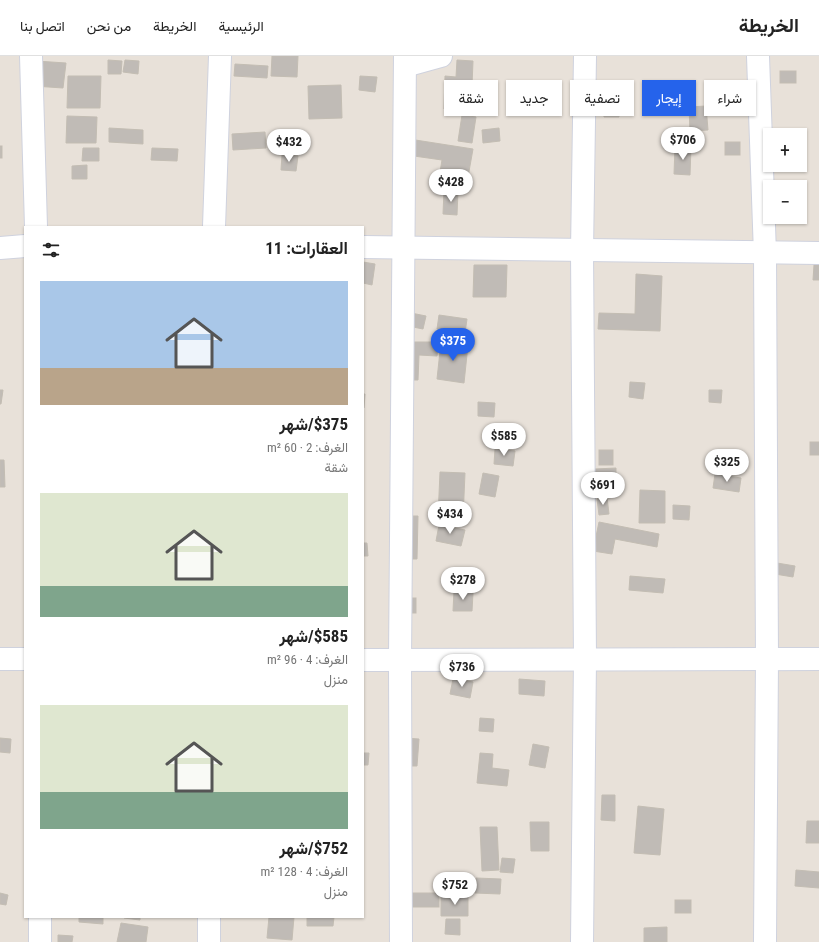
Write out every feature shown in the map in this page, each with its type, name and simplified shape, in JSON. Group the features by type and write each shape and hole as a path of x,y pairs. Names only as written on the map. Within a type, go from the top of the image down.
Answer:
{"street":[{"path":"31,56 36,226"},
{"path":"214,226 220,56"},
{"path":"401,942 400,660 405,61 441,56"},
{"path":"582,942 585,659 582,251 585,56"},
{"path":"758,56 765,254 765,942"},
{"path":"0,248 24,246"},
{"path":"364,247 404,246 765,254 819,253"},
{"path":"0,659 24,659"},
{"path":"364,660 819,659"},
{"path":"40,918 40,942"},
{"path":"209,918 209,942"}],"building":[{"path":"272,56 298,56 297,77 271,76"},
{"path":"108,60 122,61 121,74 108,74"},
{"path":"125,60 139,61 138,74 123,72"},
{"path":"457,60 473,61 472,80 445,80 445,76 456,77"},
{"path":"36,61 66,63 63,88 34,86"},
{"path":"235,64 268,66 267,78 234,76"},
{"path":"780,71 796,71 796,83 780,83"},
{"path":"68,76 101,76 100,108 67,108"},
{"path":"360,76 377,77 375,92 359,90"},
{"path":"341,85 342,118 309,119 308,86"},
{"path":"704,106 704,116 707,116 708,130 690,131 689,116 696,116 696,107"},
{"path":"67,116 97,117 96,143 66,143"},
{"path":"462,116 476,117 472,143 458,141"},
{"path":"604,116 619,117 604,117"},
{"path":"109,128 143,130 143,144 109,142"},
{"path":"499,128 500,141 483,143 482,130"},
{"path":"265,132 266,148 233,150 232,134"},
{"path":"409,139 473,149 468,177 440,172 442,160 407,155"},
{"path":"725,142 740,142 740,155 725,155"},
{"path":"0,146 2,146 2,158 0,158"},
{"path":"675,147 691,147 690,175 674,174"},
{"path":"83,148 99,148 99,161 82,161"},
{"path":"152,148 178,149 177,161 151,160"},
{"path":"282,155 298,156 296,171 281,170"},
{"path":"87,165 87,179 72,179 72,166"},
{"path":"444,191 458,191 457,215 443,214"},
{"path":"364,262 375,264 372,285 364,283"},
{"path":"474,265 507,265 506,297 473,297"},
{"path":"814,265 819,265 819,280 813,280"},
{"path":"636,274 662,276 660,331 598,329 599,313 635,314"},
{"path":"411,313 426,316 423,329 408,326"},
{"path":"439,315 467,319 465,333 437,329"},
{"path":"406,342 438,342 437,356 419,355 418,380 406,380"},
{"path":"441,342 468,345 464,383 437,379"},
{"path":"630,382 645,383 643,399 629,397"},
{"path":"0,390 3,390 1,404 0,404"},
{"path":"709,390 722,390 721,403 709,402"},
{"path":"478,402 495,403 494,417 478,416"},
{"path":"810,442 819,442 819,455 810,455"},
{"path":"495,449 515,451 513,466 494,464"},
{"path":"599,450 613,450 613,465 599,465"},
{"path":"0,460 4,460 5,487 0,487"},
{"path":"616,468 616,484 596,485 595,469"},
{"path":"440,472 465,473 463,519 438,517"},
{"path":"483,473 499,476 495,497 479,494"},
{"path":"715,474 741,478 739,492 713,488"},
{"path":"640,490 665,491 665,523 639,523"},
{"path":"607,497 609,514 599,515 597,499"},
{"path":"673,505 690,506 689,520 673,519"},
{"path":"402,516 418,516 417,559 402,559"},
{"path":"599,522 659,534 657,547 615,539 612,554 593,551"},
{"path":"439,525 465,530 461,546 436,541"},
{"path":"364,543 367,543 368,556 364,556"},
{"path":"777,563 795,566 793,577 775,574"},
{"path":"630,576 665,579 663,593 629,590"},
{"path":"454,591 473,593 472,611 453,611"},
{"path":"402,598 416,598 416,613 402,613"},
{"path":"453,679 473,682 470,698 450,694"},
{"path":"519,679 545,681 544,696 519,694"},
{"path":"480,718 494,719 493,732 479,731"},
{"path":"0,738 11,739 10,753 0,752"},
{"path":"404,738 419,739 417,766 403,766"},
{"path":"533,744 549,747 545,768 529,765"},
{"path":"364,753 369,753 368,765 364,765"},
{"path":"480,753 493,754 492,768 509,770 507,786 477,783"},
{"path":"602,795 615,795 615,821 601,820"},
{"path":"638,806 664,809 660,855 634,853"},
{"path":"807,821 819,821 819,843 806,843"},
{"path":"530,822 549,822 549,851 531,851"},
{"path":"480,827 497,827 499,870 482,871"},
{"path":"502,858 515,859 513,873 500,872"},
{"path":"796,870 819,872 819,888 795,886"},
{"path":"476,878 501,879 500,894 475,893"},
{"path":"0,893 8,895 6,905 0,904"},
{"path":"406,893 439,893 439,907 406,907"},
{"path":"468,895 468,916 441,916 441,896"},
{"path":"675,900 691,900 691,913 675,913"},
{"path":"79,918 103,918 103,924 79,922"},
{"path":"124,918 140,918 140,920"},
{"path":"269,918 294,918 292,940 267,938"},
{"path":"307,918 334,918 333,926 307,926"},
{"path":"446,919 460,919 460,935 445,934"},
{"path":"121,923 148,927 146,942 117,942"},
{"path":"667,927 667,942 644,942 644,928"},
{"path":"58,935 73,936 72,942 58,942"}]}
